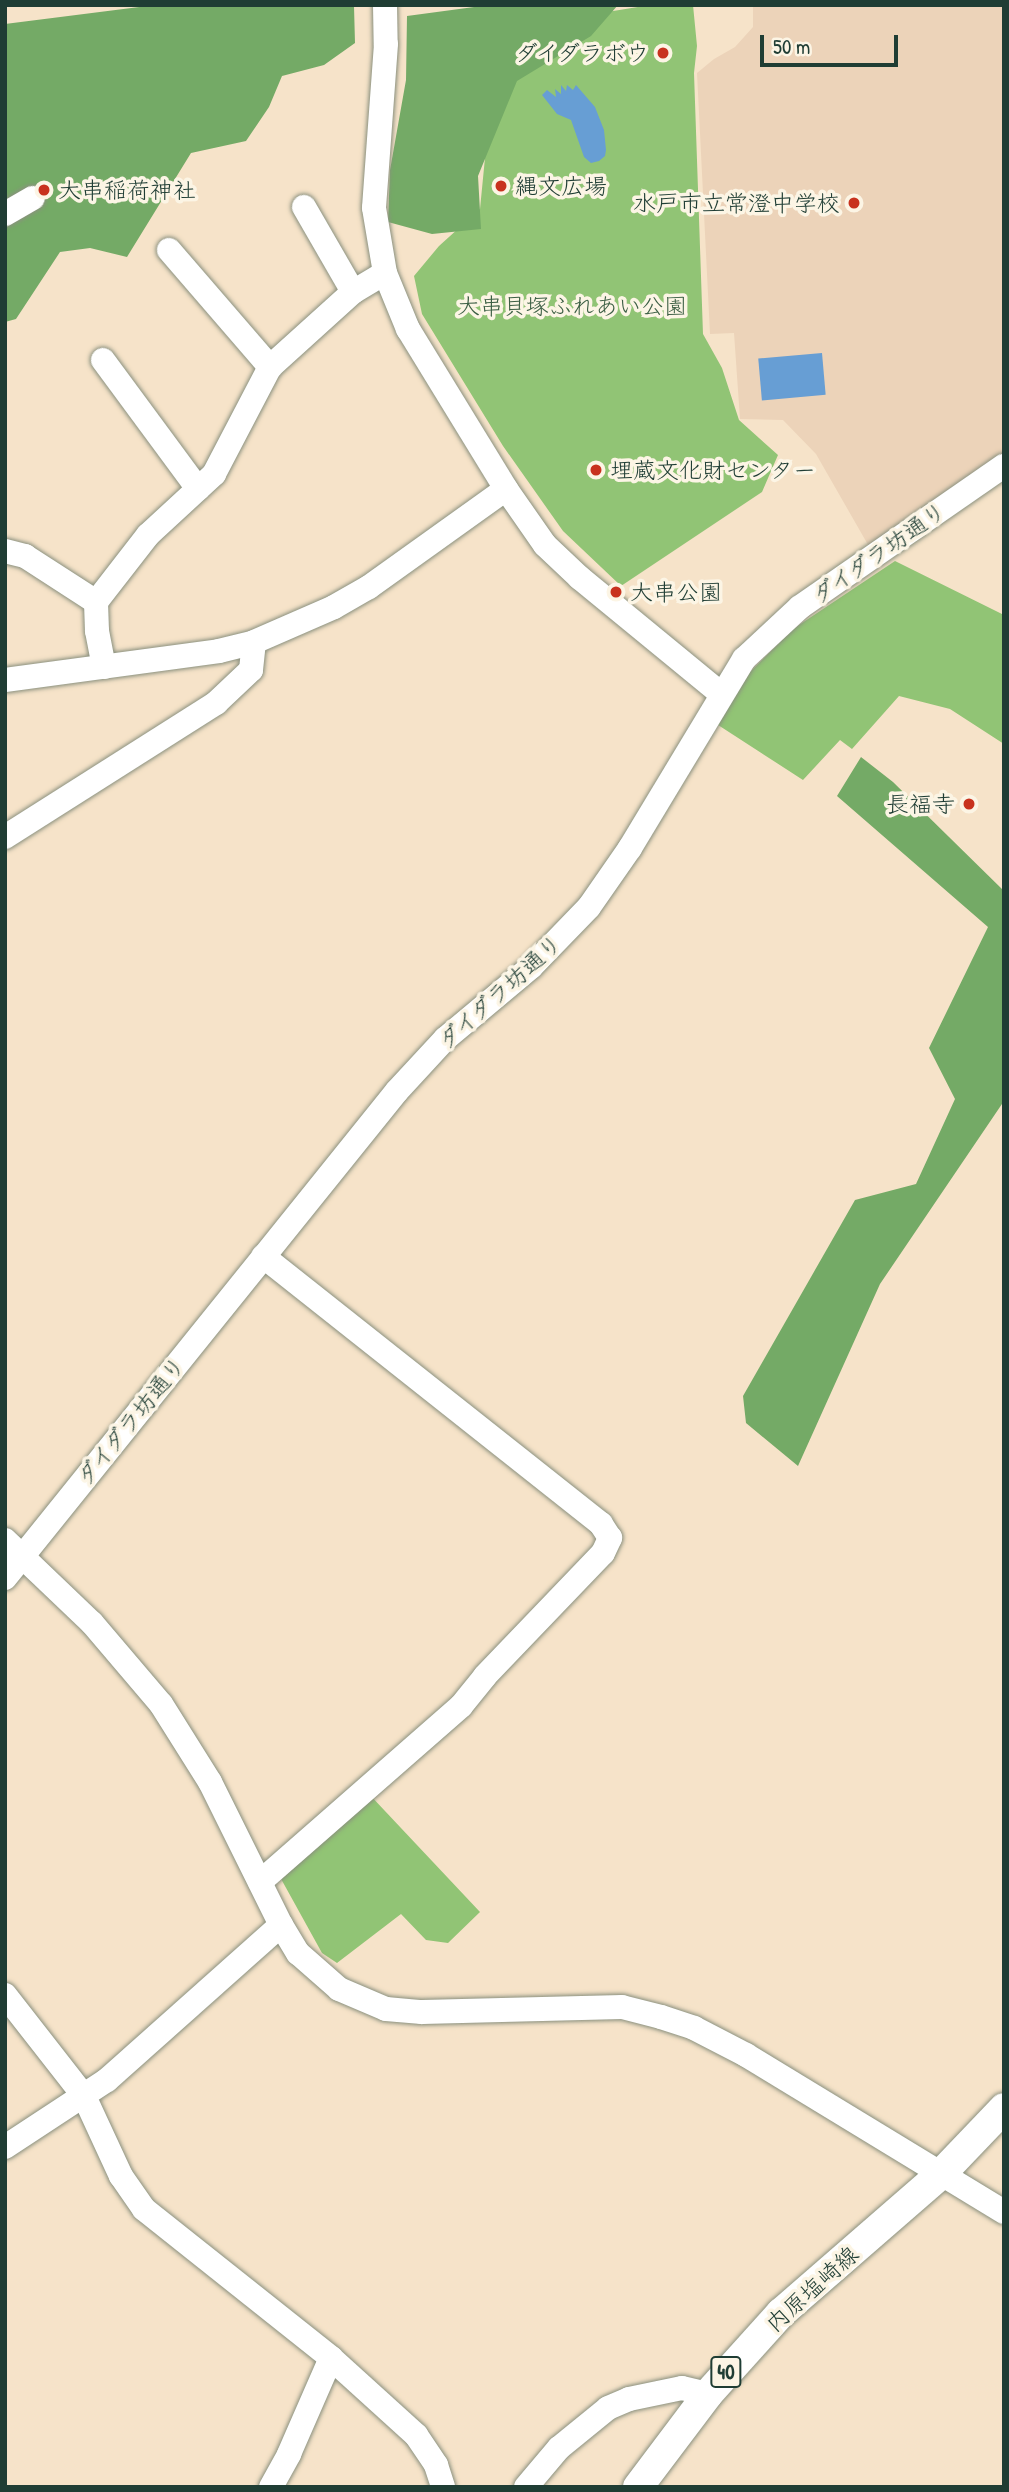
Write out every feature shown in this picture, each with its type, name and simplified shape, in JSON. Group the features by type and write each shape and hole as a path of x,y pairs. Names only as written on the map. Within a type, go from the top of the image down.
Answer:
{"main road":[{"name":"内原塩崎線","path":"638,2487 708,2393 781,2314 942,2174 1004,2108"}],"street":[{"path":"385,5 386,44 374,208 386,273 408,329 529,524 561,561 722,694"},
{"path":"5,214 33,198"},
{"path":"304,207 353,292"},
{"path":"169,250 270,368"},
{"path":"104,667 97,631 96,602 148,535 214,474 270,368 353,292 386,273"},
{"path":"103,360 198,489"},
{"name":"ダイダラ坊通り","path":"5,1578 14,1548 263,1256 425,1059 445,1039 531,968 589,907 631,848 744,659 790,615 1004,466"},
{"path":"5,680 219,651 254,642 334,607 369,586 506,489"},
{"path":"5,551 25,556 96,602"},
{"path":"5,837 216,703 251,670 254,642"},
{"path":"260,1882 461,1706 485,1676 603,1553 610,1538 601,1524 263,1256"},
{"path":"14,1548 92,1623 161,1704 193,1751 281,1925 298,1953 339,1989 386,2008 422,2012 622,2007 694,2028 746,2054 1004,2212"},
{"path":"5,2147 107,2080 281,1925"},
{"path":"5,1995 84,2096 121,2176 144,2209 331,2358 416,2435 436,2465 443,2487"},
{"path":"271,2487 289,2454 331,2358"},
{"path":"526,2487 559,2448 608,2408 629,2399 682,2388 708,2393"}],"shaded area":[{"name":"水戸市立常澄中学校","path":"753,5 1004,5 1004,455 871,550 816,454 783,420 740,419 734,333 710,334 697,73 735,47 753,27"}],"green space":[{"path":"155,5 354,6 355,43 324,65 282,76 269,107 246,141 191,153 127,257 90,248 60,252 16,319 5,322 5,24"},
{"path":"489,5 618,5 591,36 517,81 478,176 481,229 432,234 388,222 390,170 406,80 407,16"},
{"name":"大串貝塚ふれあい公園","path":"650,5 693,5 697,46 694,73 703,334 722,368 739,420 778,455 762,492 621,586 563,531 503,446 422,314 414,276 439,246 480,209 488,127 509,28"},
{"path":"895,561 1004,615 1004,744 950,709 899,696 852,749 840,740 803,780 715,723 750,672 793,629"},
{"path":"861,757 893,782 1004,891 1004,1101 880,1284 798,1466 746,1423 743,1396 855,1200 916,1184 955,1099 929,1048 988,927 837,796"},
{"path":"369,1794 480,1912 448,1943 426,1940 401,1914 337,1963 322,1953 280,1877"}],"water":[{"path":"561,85 566,91 567,85 573,90 576,85 595,107 604,130 606,150 605,156 599,161 591,163 584,157 571,120 557,114 542,95 547,90 556,97 555,89 561,94"},
{"path":"822,353 826,395 762,400 758,359"}],"place":[{"name":"ダイダラボウ","path":"663,53"},
{"name":"縄文広場","path":"501,186"},
{"name":"大串稲荷神社","path":"44,190"},
{"name":"水戸市立常澄中学校","path":"854,203"},
{"name":"埋蔵文化財センター","path":"596,470"},
{"name":"大串公園","path":"616,592"},
{"name":"長福寺","path":"969,804"}]}
